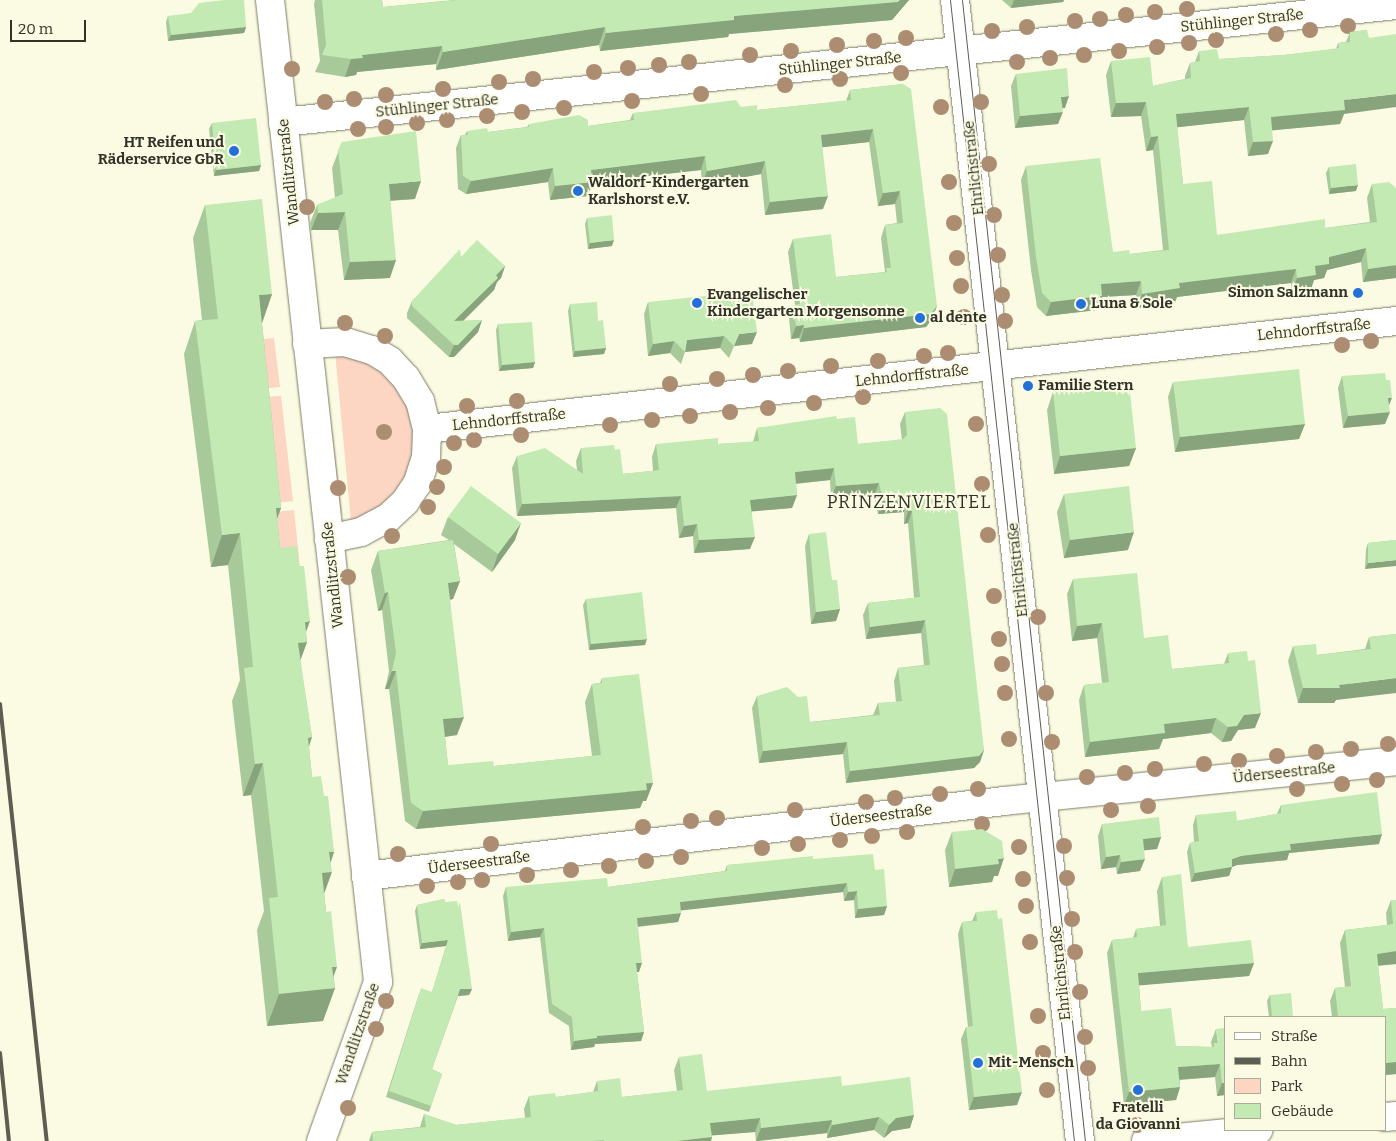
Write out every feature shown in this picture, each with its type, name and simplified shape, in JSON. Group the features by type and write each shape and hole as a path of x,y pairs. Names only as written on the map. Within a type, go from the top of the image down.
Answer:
{"street":[{"name":"Wandlitzstraße","path":"270,0 378,982 321,1141"},
{"name":"Ehrlichstraße","path":"956,0 1080,1141"},
{"name":"Stühlinger Straße","path":"283,122 1396,5"},
{"name":"Lehndorffstraße","path":"427,429 1396,321"},
{"path":"307,344 344,342 372,350 390,361 406,378 420,401 427,429 426,457 417,484 405,502 389,517 361,532 329,540"},
{"name":"Üderseestraße","path":"366,876 1042,798 1396,761"},
{"path":"1146,1141 1248,1131"}],"green space":[{"path":"274,338 280,387 261,389 255,340"},
{"path":"335,352 347,352 395,378 418,428 407,482 382,508 351,521"},
{"path":"324,362 342,512 339,516 322,363"},
{"path":"281,396 293,501 275,503 263,397"},
{"path":"294,510 300,566 282,569 275,512"}],"building":[{"path":"244,0 246,27 171,35 168,16 191,13 199,3"},
{"path":"322,0 382,0 383,7 458,0 900,0 898,2 734,16 734,20 606,33 605,27 443,52 442,46 362,55 363,58 351,59 322,55 326,45"},
{"path":"1367,30 1369,38 1396,34 1396,94 1344,100 1345,110 1271,117 1273,141 1253,142 1249,107 1176,114 1183,184 1212,181 1217,235 1325,219 1325,228 1377,222 1372,184 1389,182 1396,188 1396,265 1368,269 1366,248 1329,257 1329,264 1315,266 1316,275 1297,278 1296,269 1284,270 1179,283 1180,288 1142,294 1141,281 1101,284 1102,296 1051,302 1042,293 1026,166 1100,158 1113,252 1129,250 1130,254 1169,250 1158,136 1151,137 1146,102 1116,103 1111,61 1150,57 1153,86 1191,78 1190,63 1200,61 1199,51 1217,49 1219,59 1284,55 1339,48 1338,43 1350,42 1350,32"},
{"path":"1067,68 1069,96 1061,97 1063,112 1020,116 1016,74"},
{"path":"903,84 911,89 937,306 931,314 804,328 804,325 796,326 793,305 801,304 793,239 831,234 836,277 887,272 886,268 891,268 885,225 903,223 900,191 883,193 873,129 821,135 828,196 770,202 765,161 707,171 705,156 591,170 593,182 555,186 553,168 471,181 463,176 461,135 468,135 467,131 487,128 488,132 529,127 529,124 579,115 588,120 588,126 634,120 633,113 736,100 741,107 757,105 757,110 851,100 850,90"},
{"path":"256,118 261,165 216,170 212,123"},
{"path":"416,131 421,181 389,184 396,260 350,262 345,212 318,213 317,205 343,194 338,150 342,142"},
{"path":"1356,164 1358,185 1331,188 1329,167"},
{"path":"262,199 272,294 259,295 281,508 276,508 280,548 297,546 299,566 304,566 310,621 305,622 307,642 298,643 312,737 308,738 312,777 321,776 324,796 328,796 334,852 329,852 332,872 322,873 326,912 331,911 337,967 332,967 335,988 279,994 269,898 278,897 263,763 255,764 244,668 253,667 240,533 222,535 195,321 218,319 205,205"},
{"path":"612,215 614,240 590,243 587,218"},
{"path":"477,240 505,266 496,275 498,278 454,321 482,320 458,345 454,345 412,306 412,301 460,249 461,257"},
{"path":"752,291 757,332 739,334 734,346 724,336 687,340 685,352 674,341 653,344 648,302"},
{"path":"597,302 598,321 603,320 606,348 575,351 570,304"},
{"path":"532,322 535,362 502,365 498,324"},
{"path":"1299,369 1305,424 1180,437 1173,382"},
{"path":"1385,373 1386,380 1390,380 1392,398 1388,398 1390,412 1348,416 1342,376"},
{"path":"1129,383 1136,448 1060,456 1053,392"},
{"path":"940,408 947,414 984,750 979,756 850,771 847,742 763,751 757,696 787,687 798,697 807,696 810,722 880,715 878,703 902,701 898,668 930,665 925,620 870,627 868,603 920,597 912,511 908,511 908,500 883,501 879,483 836,486 834,468 795,472 797,495 750,500 755,537 699,540 697,524 684,526 681,496 522,504 517,456 545,448 583,474 581,448 614,445 615,450 620,449 623,474 659,470 656,444 718,438 718,444 759,441 757,428 836,416 837,419 855,417 858,444 903,439 907,435 905,412"},
{"path":"471,486 521,523 498,554 448,517"},
{"path":"1129,486 1134,532 1070,540 1064,494"},
{"path":"826,532 832,580 837,580 840,609 816,612 809,534"},
{"path":"453,540 460,581 448,583 464,717 443,719 448,765 493,761 494,766 601,755 592,684 602,683 602,678 639,674 653,783 646,783 647,790 423,811 411,803 396,671 392,671 396,653 388,592 385,593 378,551"},
{"path":"1396,540 1396,560 1368,563 1368,543"},
{"path":"1137,573 1144,638 1168,635 1172,669 1229,663 1228,653 1247,651 1248,661 1255,660 1261,713 1244,715 1237,726 1228,727 1216,718 1164,724 1165,733 1090,742 1084,685 1109,682 1102,623 1077,626 1073,579"},
{"path":"642,592 647,639 591,644 586,599"},
{"path":"1396,634 1396,678 1339,685 1340,688 1303,688 1293,646 1316,644 1317,655 1371,649 1369,637"},
{"path":"1377,792 1382,834 1290,844 1291,850 1241,856 1232,859 1232,867 1195,873 1190,843 1199,841 1196,815 1236,811 1237,821 1281,813 1281,805"},
{"path":"1159,817 1161,837 1143,839 1145,859 1121,862 1120,855 1106,857 1102,824"},
{"path":"982,829 1002,841 1004,858 998,859 999,864 955,869 952,832"},
{"path":"873,854 875,870 884,869 887,906 858,909 857,891 848,892 847,883 680,902 681,913 637,918 642,963 636,963 644,1032 597,1036 597,1038 574,1041 572,1017 552,1004 544,928 511,932 506,887 607,878 608,887 727,871 727,865 813,856 813,859"},
{"path":"1181,874 1188,947 1251,940 1254,963 1138,973 1141,1011 1171,1008 1176,1046 1214,1047 1214,1043 1218,1043 1216,1029 1224,1028 1224,1083 1222,1083 1220,1064 1178,1067 1180,1087 1129,1092 1112,940 1137,937 1136,929 1166,925 1162,877"},
{"path":"444,899 445,902 457,901 458,907 460,902 472,989 460,989 432,1069 442,1074 431,1106 389,1091 421,988 432,992 448,940 422,943 417,905"},
{"path":"1391,900 1396,900 1396,951 1377,954 1383,1009 1396,1008 1396,1062 1386,1063 1386,1016 1338,1016 1335,988 1351,986 1345,930 1393,924"},
{"path":"997,910 998,919 1002,918 1022,1092 974,1097 966,1027 973,1026 962,922 977,921 976,912"},
{"path":"1291,993 1293,1016 1272,1016 1270,995"},
{"path":"702,1054 707,1091 841,1076 842,1086 910,1077 914,1115 896,1118 889,1125 879,1117 832,1125 832,1120 761,1128 760,1118 710,1123 712,1137 676,1141 373,1141 372,1132 426,1127 424,1114 456,1125 531,1117 529,1096 555,1093 556,1097 598,1091 597,1081 620,1078 622,1097 683,1090 679,1057"}],"tram line":[{"path":"950,0 1074,1141"},
{"path":"962,0 1085,1141"}],"railway":[{"path":"0,704 47,1141"},
{"path":"0,1053 9,1141"}],"place":[{"name":"HT Reifen und Räderservice GbR","path":"234,151"},
{"name":"Waldorf-Kindergarten Karlshorst e.V.","path":"578,191"},
{"name":"Simon Salzmann","path":"1358,293"},
{"name":"Evangelischer Kindergarten Morgensonne","path":"697,303"},
{"name":"Luna & Sole","path":"1081,304"},
{"name":"al dente","path":"920,318"},
{"name":"Familie Stern","path":"1028,386"},
{"name":"Mit-Mensch","path":"978,1063"},
{"name":"Fratelli da Giovanni","path":"1138,1090"}],"district":[{"name":"PRINZENVIERTEL","path":"909,502"}]}
